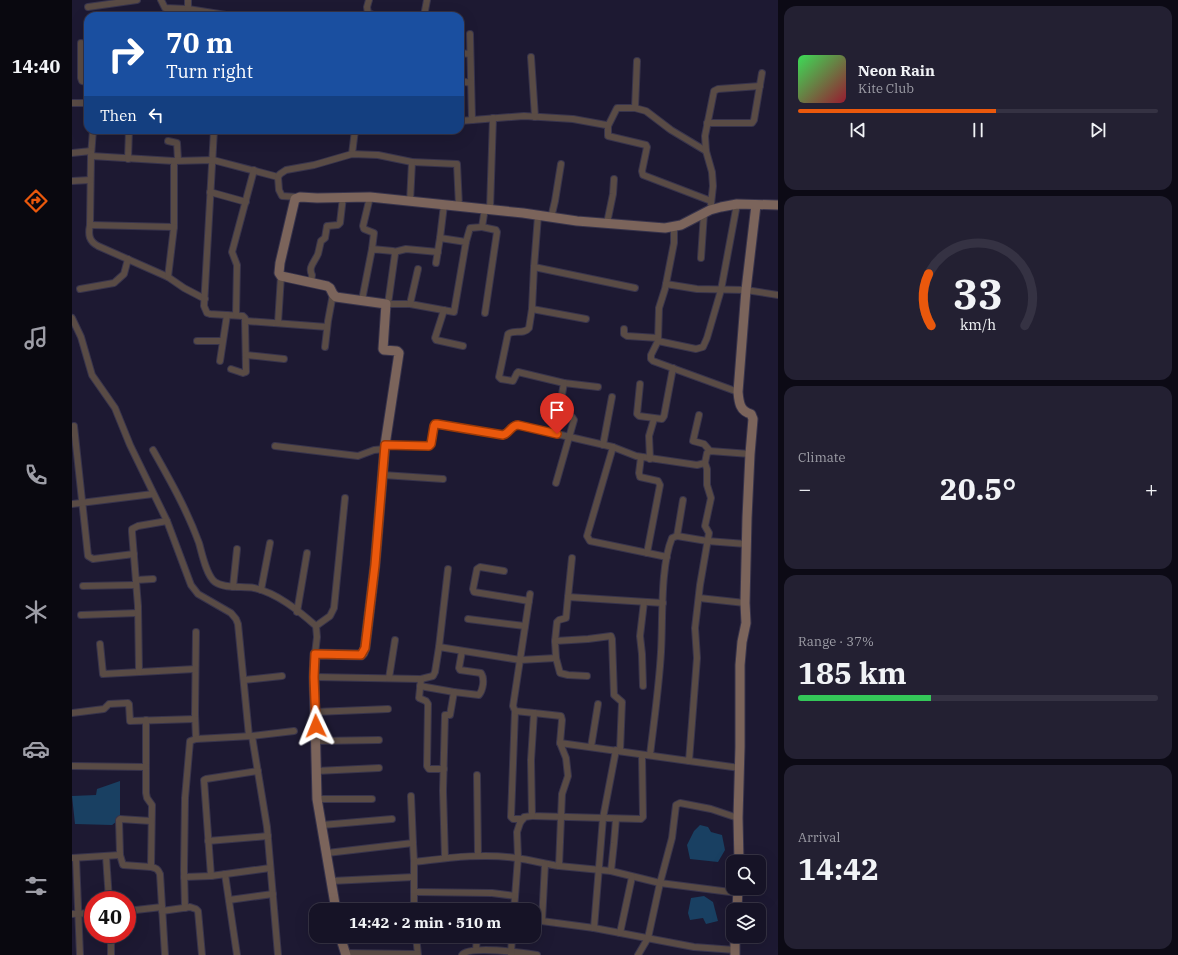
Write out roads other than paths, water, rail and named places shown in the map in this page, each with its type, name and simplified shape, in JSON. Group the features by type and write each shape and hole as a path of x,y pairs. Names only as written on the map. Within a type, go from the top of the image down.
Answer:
{"street":[{"path":"88,7 137,0"},
{"path":"161,0 165,8 207,12"},
{"path":"188,0 188,9"},
{"path":"368,12 367,7 369,0"},
{"path":"425,12 427,0"},
{"path":"470,34 472,120"},
{"path":"81,43 81,78 82,81 84,81"},
{"path":"464,53 470,54"},
{"path":"531,57 535,117"},
{"path":"635,108 637,61"},
{"path":"707,123 752,123 754,120 762,73"},
{"path":"464,82 471,83"},
{"path":"701,258 712,172 706,151 705,136 715,90 760,86"},
{"path":"72,103 84,103"},
{"path":"706,151 671,130 646,111 635,108 617,108 608,126 608,136 646,145 647,147 642,171 643,174 708,208"},
{"path":"464,121 515,116 573,119 608,126"},
{"path":"482,227 487,208 493,118"},
{"path":"93,134 89,235 93,243 168,277 184,288 205,299"},
{"path":"128,159 129,134"},
{"path":"214,134 204,306 207,313 215,315 227,314 243,316 246,321 246,372 243,373 231,369"},
{"path":"352,154 354,134"},
{"path":"168,141 177,143 174,227 168,277"},
{"path":"72,153 128,159 176,161 213,160 278,177"},
{"path":"278,177 286,170 314,165 352,154 378,155 412,162 456,163 459,206"},
{"path":"410,202 412,162"},
{"path":"551,218 561,164"},
{"path":"236,315 237,265 232,252 254,170"},
{"path":"278,177 282,196 370,197 410,202 487,208 551,218 658,228 674,228 686,223 708,208 737,204 778,204"},
{"path":"607,223 613,194 614,179"},
{"path":"72,181 90,180"},
{"path":"210,192 246,202"},
{"path":"278,323 281,276 279,273 280,263 294,202 297,197"},
{"path":"311,282 312,276 310,267 318,254 321,240 325,238 327,226 340,223 343,197"},
{"path":"362,300 374,235 364,229 363,226 370,197"},
{"path":"624,329 624,334 627,336 658,339 696,349 703,347 721,290 737,204"},
{"path":"436,263 444,205"},
{"path":"739,855 740,665 742,642 746,623 746,544 753,419 751,414 743,411 741,408 738,392 746,290 756,205"},
{"path":"538,216 532,309 529,328 528,331 511,332 508,334 499,377 501,379 513,381 518,372 564,383 598,387"},
{"path":"90,225 174,227"},
{"path":"281,276 311,282 330,288 336,297 387,304 410,304 454,312 466,242 470,228 482,227 496,230 497,232 485,313"},
{"path":"674,228 674,243 666,284 659,308 658,339 651,355 651,359 738,392"},
{"path":"440,238 466,242"},
{"path":"372,248 394,252 406,249 438,252"},
{"path":"315,654 361,655 363,653 375,565 385,447 399,353 397,351 383,349 394,252"},
{"path":"80,289 114,282 124,274 128,259"},
{"path":"534,267 635,288"},
{"path":"410,304 418,270"},
{"path":"666,284 696,289 746,290 778,295"},
{"path":"325,347 333,294"},
{"path":"532,309 586,319"},
{"path":"444,310 435,338 436,340 463,346"},
{"path":"220,361 227,314"},
{"path":"72,318 81,337 92,375 115,408 130,446 167,521 194,590 208,601 231,613 238,624 250,736 258,771 268,836 278,955"},
{"path":"246,321 327,328"},
{"path":"197,342 222,341"},
{"path":"246,355 284,359"},
{"path":"640,384 637,414 639,416 661,420 664,418 673,368"},
{"path":"556,483 570,437 573,418 562,414 559,411 564,383"},
{"path":"603,445 612,397"},
{"path":"698,415 693,441 704,444 710,451 750,454"},
{"path":"650,458 649,436 654,419"},
{"path":"275,446 358,456 385,447 429,446 431,444 435,424 503,435 508,433 513,426 518,425 613,447 641,457 697,465 705,463"},
{"path":"74,426 88,556 91,558 134,554"},
{"path":"613,447 588,539 590,541 667,557"},
{"path":"153,450 185,508 211,577 220,584 261,590 276,597 316,626 317,636 314,677 317,799 335,903"},
{"path":"689,761 697,658 695,628 708,532 705,526 712,498 707,486 707,469 705,463 707,453 710,451"},
{"path":"641,457 640,477 658,481 660,485 647,553"},
{"path":"383,475 442,479"},
{"path":"72,504 154,494"},
{"path":"316,626 330,616 334,608 345,498"},
{"path":"677,536 683,500"},
{"path":"139,672 138,613 132,529 138,526 167,521"},
{"path":"650,755 660,670 667,557 672,538 677,536 707,541 746,544"},
{"path":"261,590 270,543"},
{"path":"233,586 237,549"},
{"path":"297,612 307,554"},
{"path":"572,558 566,618 557,622 555,641 556,658 560,673 587,676"},
{"path":"504,571 478,568 473,591 529,601"},
{"path":"314,677 421,679 433,676 439,648 448,569"},
{"path":"83,586 136,582 152,579"},
{"path":"530,594 513,706 515,711 511,817 513,819 522,819 524,817 532,816 561,818 641,819 643,817 642,755"},
{"path":"568,597 663,603"},
{"path":"699,598 745,603"},
{"path":"642,686 642,654 640,636 644,602"},
{"path":"81,615 138,613"},
{"path":"468,619 525,626"},
{"path":"196,632 196,739"},
{"path":"555,641 612,637 614,696 622,702 618,750 603,818 594,928"},
{"path":"389,678 394,640"},
{"path":"100,644 103,674 195,669"},
{"path":"439,648 462,650 520,660 556,658"},
{"path":"420,686 478,695 482,692 483,676 481,673 462,671 460,669 462,650"},
{"path":"244,680 282,676"},
{"path":"421,679 420,699 426,701 428,704 426,766 429,768 444,768"},
{"path":"445,858 445,715 450,715 454,692"},
{"path":"72,713 104,709 109,704 128,703 130,721 195,719"},
{"path":"591,747 598,704"},
{"path":"315,712 388,709"},
{"path":"515,711 560,716 562,720 560,743 566,758 568,776 562,794 559,866"},
{"path":"532,816 534,713"},
{"path":"146,720 146,796 152,805 151,867"},
{"path":"185,908 185,792 190,742 196,739 250,736 294,731"},
{"path":"316,741 379,740"},
{"path":"560,743 740,768"},
{"path":"72,766 146,767"},
{"path":"316,770 379,768"},
{"path":"211,876 204,780 258,771"},
{"path":"477,775 478,856"},
{"path":"411,796 414,903"},
{"path":"317,799 372,799"},
{"path":"638,955 648,938 672,838 676,804 680,803 711,809 738,818"},
{"path":"151,821 122,818 119,820 120,855 122,866 151,867 155,868 160,874 165,955"},
{"path":"322,825 392,819"},
{"path":"514,903 518,858 517,832 522,819"},
{"path":"610,871 616,819"},
{"path":"208,841 268,836"},
{"path":"327,853 413,843"},
{"path":"80,955 75,914 74,858 120,855"},
{"path":"106,856 109,891"},
{"path":"414,862 478,856 518,858 559,866 610,871 660,883 726,890"},
{"path":"545,864 542,921 594,928 694,947 735,952"},
{"path":"184,877 211,876 270,868"},
{"path":"225,874 237,955"},
{"path":"331,881 414,877"},
{"path":"620,933 632,877"},
{"path":"415,892 492,893 515,896"},
{"path":"229,900 273,894"},
{"path":"136,910 193,907 198,911 202,955"},
{"path":"111,943 111,955"},
{"path":"342,943 346,954 418,954 417,943"},
{"path":"476,943 476,950"},
{"path":"511,953 512,943"},
{"path":"462,955 466,951 476,950 537,955"}],"water":[{"path":"120,781 120,819 112,825 75,824 72,796 96,795 97,789"},
{"path":"700,825 708,827 711,832 722,835 725,850 718,862 690,859 687,845 694,831"},
{"path":"704,896 713,902 718,921 706,924 703,918 690,920 688,913 691,898"}]}
